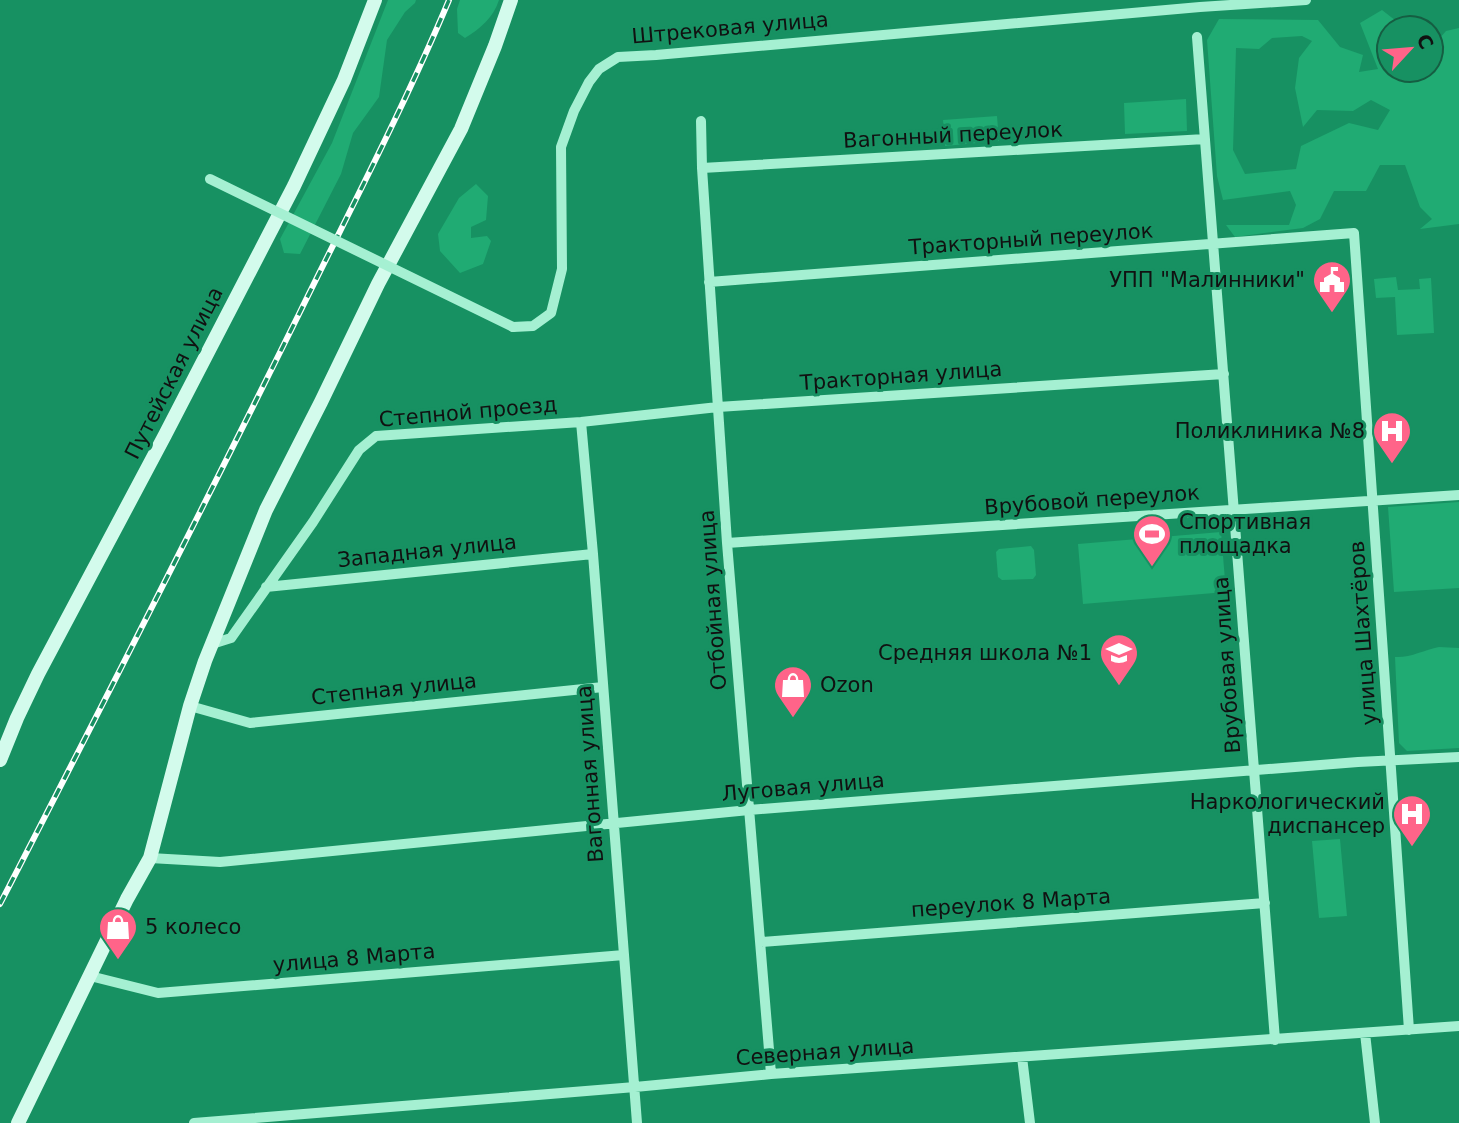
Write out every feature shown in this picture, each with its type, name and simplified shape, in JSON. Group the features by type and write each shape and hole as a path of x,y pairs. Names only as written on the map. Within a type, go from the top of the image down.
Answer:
{"main road":[{"name":"Путейская улица","path":"0,760 38,674 166,435 294,186 344,80 375,0"},
{"path":"18,1123 127,899 150,858 190,706 266,510 379,284 461,129 495,46 510,0"}],"street":[{"name":"Штрековая улица","path":"210,179 513,327 533,326 551,313 562,269 561,147 574,111 589,82 599,69 618,57 1200,4 1306,0"},
{"name":"Врубовая улица","path":"1197,37 1275,1040"},
{"name":"Отбойная улица","path":"701,121 727,544 771,1074"},
{"name":"Вагонный переулок","path":"702,168 1205,139"},
{"name":"Тракторный переулок","path":"709,282 1354,233"},
{"name":"улица Шахтёров","path":"1354,233 1409,1030"},
{"name":"Тракторная улица","path":"580,422 718,407 1224,374"},
{"name":"Степной проезд","path":"212,644 231,638 313,523 359,450 376,436 580,422"},
{"name":"Вагонная улица","path":"580,422 593,554 637,1123"},
{"name":"Врубовой переулок","path":"727,544 1459,495"},
{"name":"Западная улица","path":"266,587 593,554"},
{"name":"Степная улица","path":"190,706 250,723 603,688"},
{"name":"Луговая улица","path":"150,858 220,862 749,810 1459,757"},
{"name":"переулок 8 Марта","path":"761,942 1265,903"},
{"name":"улица 8 Марта","path":"90,976 158,993 624,956"},
{"name":"Северная улица","path":"194,1123 771,1074 1459,1026"},
{"path":"1365,1033 1375,1123"},
{"path":"1022,1058 1030,1123"}],"green space":[{"path":"388,0 416,0 387,40 379,97 353,133 341,174 300,254 284,253 280,239 332,143"},
{"path":"460,0 499,0 486,22 465,38 458,33 457,9"},
{"path":"1375,14 1375,61 1360,23"},
{"path":"1219,19 1318,20 1340,47 1363,55 1359,72 1375,69 1375,84 1445,84 1445,32 1459,28 1459,224 1420,229 1432,219 1420,207 1405,165 1380,165 1366,191 1334,191 1320,219 1303,228 1235,237 1226,225 1289,225 1296,205 1290,191 1223,200 1217,176 1207,40","holes":["1302,36 1312,41 1299,58 1295,88 1303,127 1317,110 1353,111 1371,100 1390,110 1378,130 1349,123 1301,146 1296,169 1245,174 1233,150 1236,48 1259,49 1272,38"]},
{"path":"1186,99 1187,131 1125,134 1124,103"},
{"path":"997,116 999,141 945,146 943,120"},
{"path":"476,184 488,196 486,220 471,227 471,238 487,236 491,241 483,264 460,273 440,251 438,234 459,198"},
{"path":"1396,277 1398,290 1420,289 1419,279 1431,278 1434,333 1397,335 1395,297 1376,298 1374,279"},
{"path":"1459,502 1459,588 1394,592 1388,507"},
{"name":"Спортивная площадка","path":"1221,532 1226,592 1083,604 1078,544"},
{"path":"1031,546 1034,550 1036,575 1033,579 1002,580 998,577 996,552 999,549"},
{"path":"1439,647 1459,648 1459,748 1407,751 1399,743 1395,657"},
{"path":"1340,839 1347,916 1319,918 1312,841"}],"railway":[{"path":"0,904 299,314 395,119 449,0"}],"place":[{"name":"УПП \"Малинники\"","path":"1332,314"},
{"name":"Поликлиника №8","path":"1392,465"},
{"name":"Спортивная площадка","path":"1152,568"},
{"name":"Средняя школа №1","path":"1119,687"},
{"name":"Ozon","path":"793,719"},
{"name":"Наркологический диспансер","path":"1412,848"},
{"name":"5 колесо","path":"118,961"}]}
